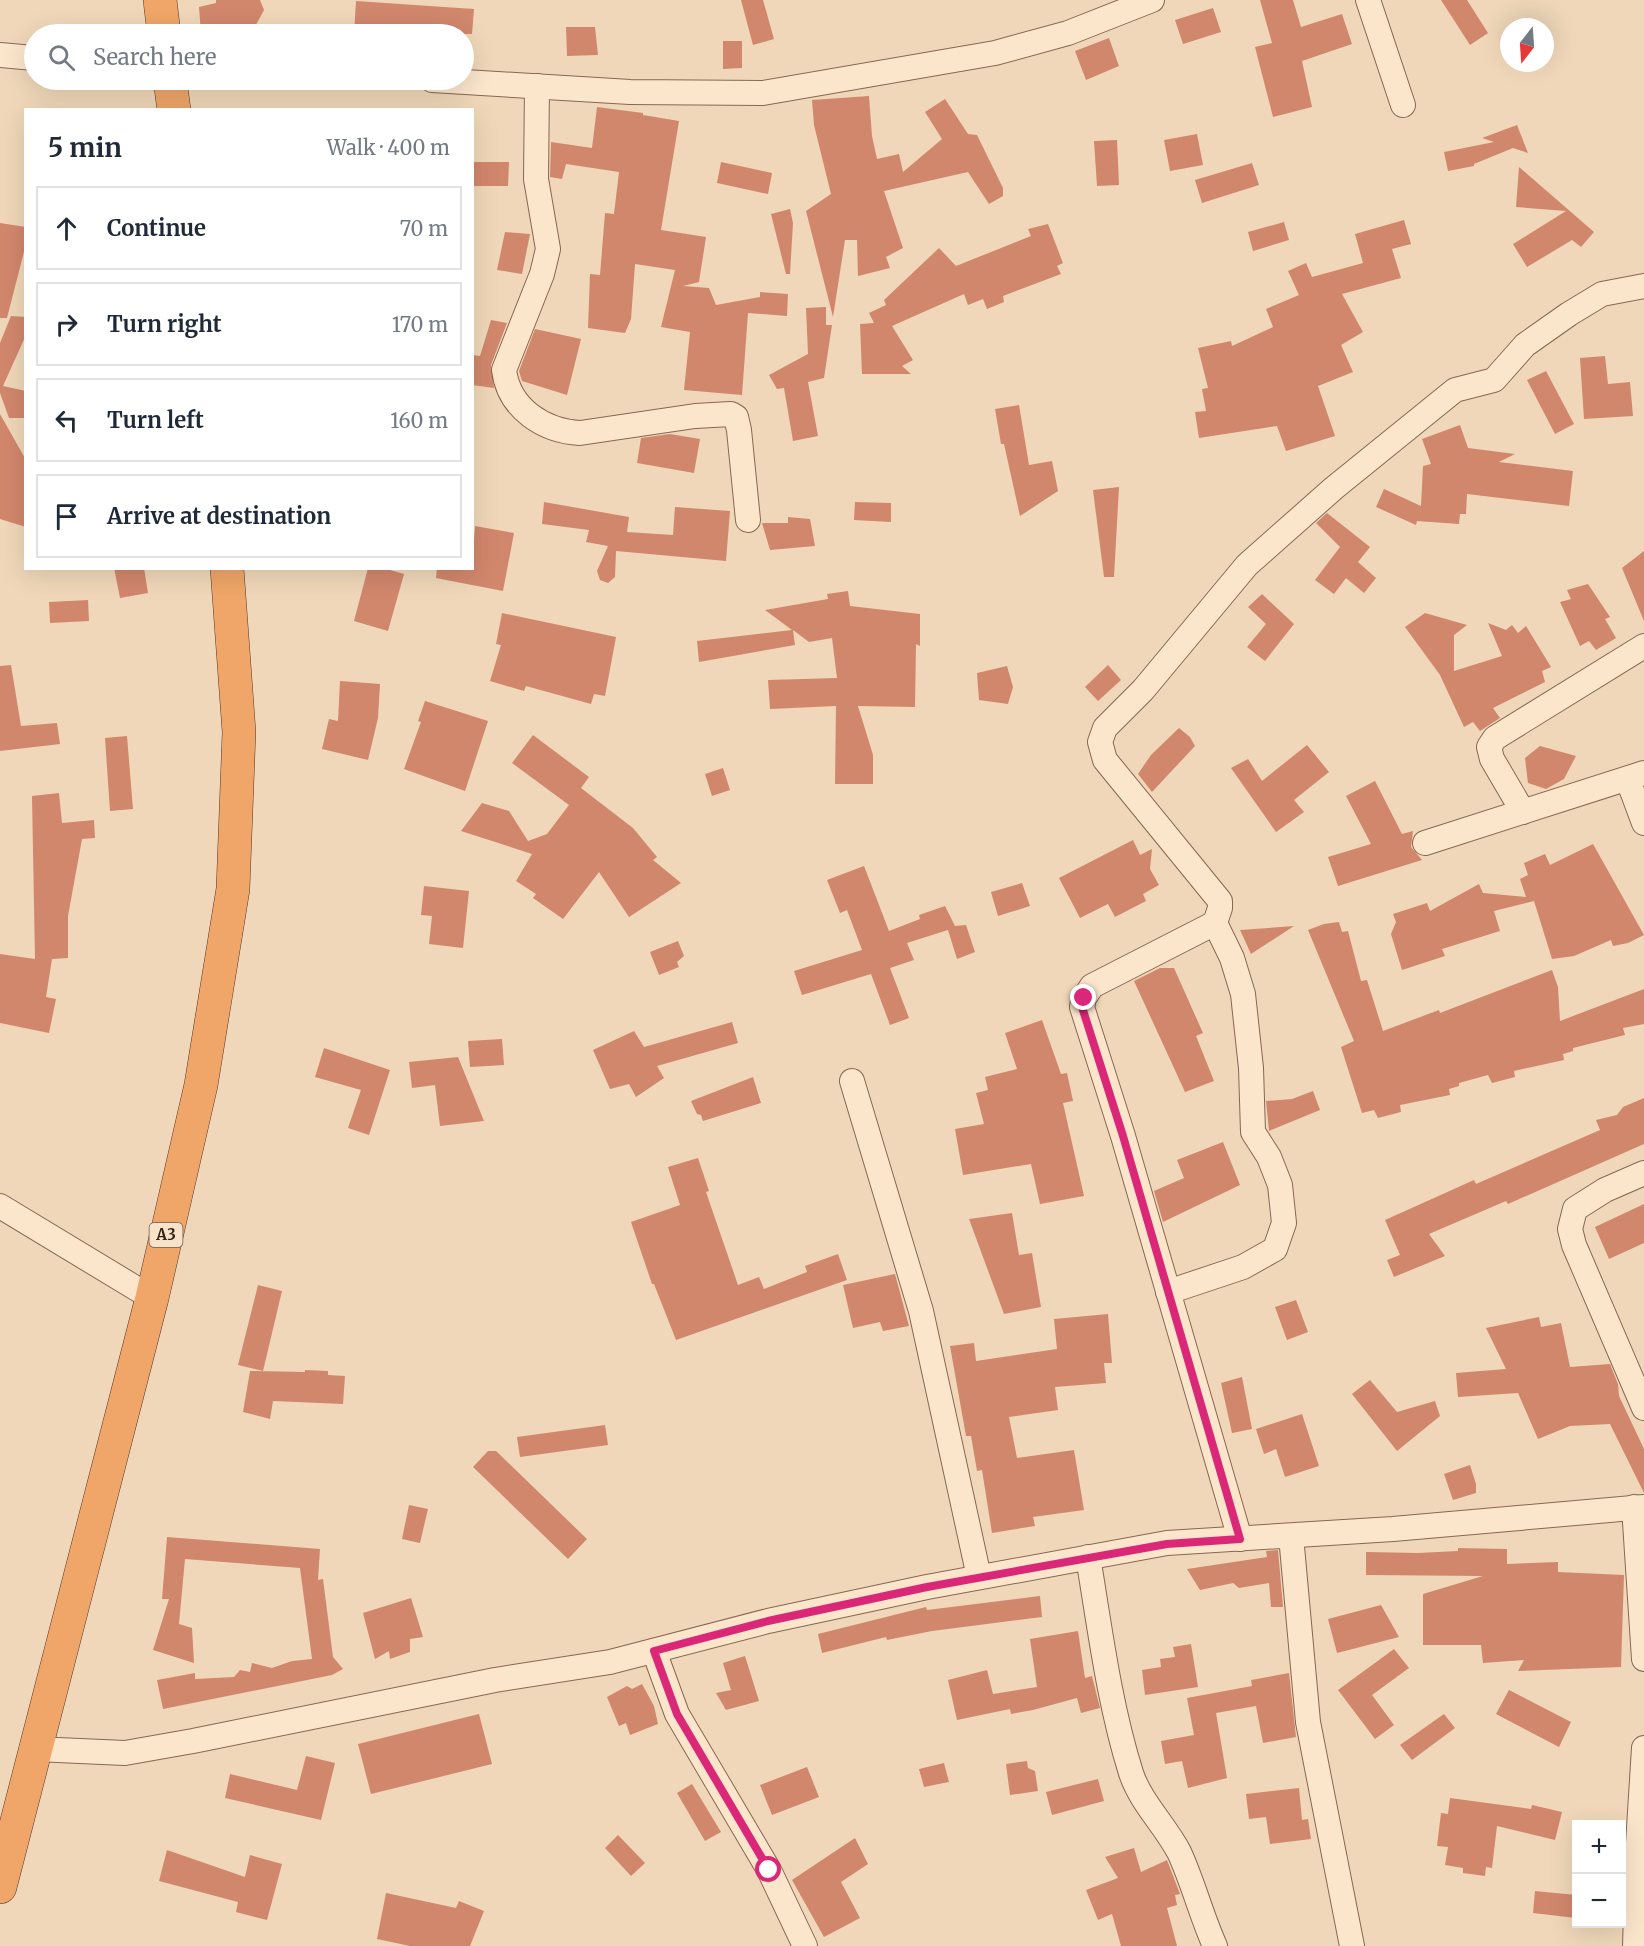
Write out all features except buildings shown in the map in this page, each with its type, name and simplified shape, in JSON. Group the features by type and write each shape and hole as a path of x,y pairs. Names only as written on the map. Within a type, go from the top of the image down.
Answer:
{"highway":[{"path":"160,0 163,24"},
{"path":"171,90 174,108"},
{"name":"A3","path":"0,1887 152,1298 201,1085 233,889 239,732 227,570"}],"street":[{"path":"474,82 630,92 763,93 994,53 1068,33 1152,0"},
{"path":"1368,0 1403,105"},
{"path":"0,55 24,57"},
{"path":"537,86 536,178 548,249 542,274 504,370 506,386 533,419 561,432 580,433 695,416 731,414 736,417 739,430 748,520"},
{"path":"1168,1292 1243,1267 1275,1249 1284,1223 1280,1185 1269,1157 1254,1132 1244,994 1232,958 1215,923 1220,901 1105,760 1100,742 1105,728 1143,690 1247,565 1343,481 1455,390 1494,380 1525,345 1569,314 1602,294 1644,286"},
{"path":"1523,812 1491,759 1489,747 1495,738 1644,646"},
{"path":"1425,843 1636,777 1644,823"},
{"path":"1215,923 1092,986 1084,998 1082,1007 1123,1136 1240,1539"},
{"path":"852,1081 921,1311 979,1577"},
{"path":"1644,1173 1605,1190 1575,1209 1570,1229 1582,1266 1644,1408"},
{"path":"0,1206 152,1298"},
{"path":"35,1749 125,1753 495,1680 610,1662 768,1621 979,1577 1167,1544 1639,1507 1644,1659"},
{"path":"1292,1536 1308,1722 1352,1946"},
{"path":"1088,1557 1108,1679 1132,1775 1150,1809 1177,1849 1198,1894 1215,1946"},
{"path":"654,1651 677,1714 769,1870 805,1946"},
{"path":"1635,1946 1644,1757"}],"route":[{"path":"769,1870 677,1714 654,1651 768,1621 927,1587 1167,1544 1240,1539 1123,1136 1082,1007 1084,998"}]}
